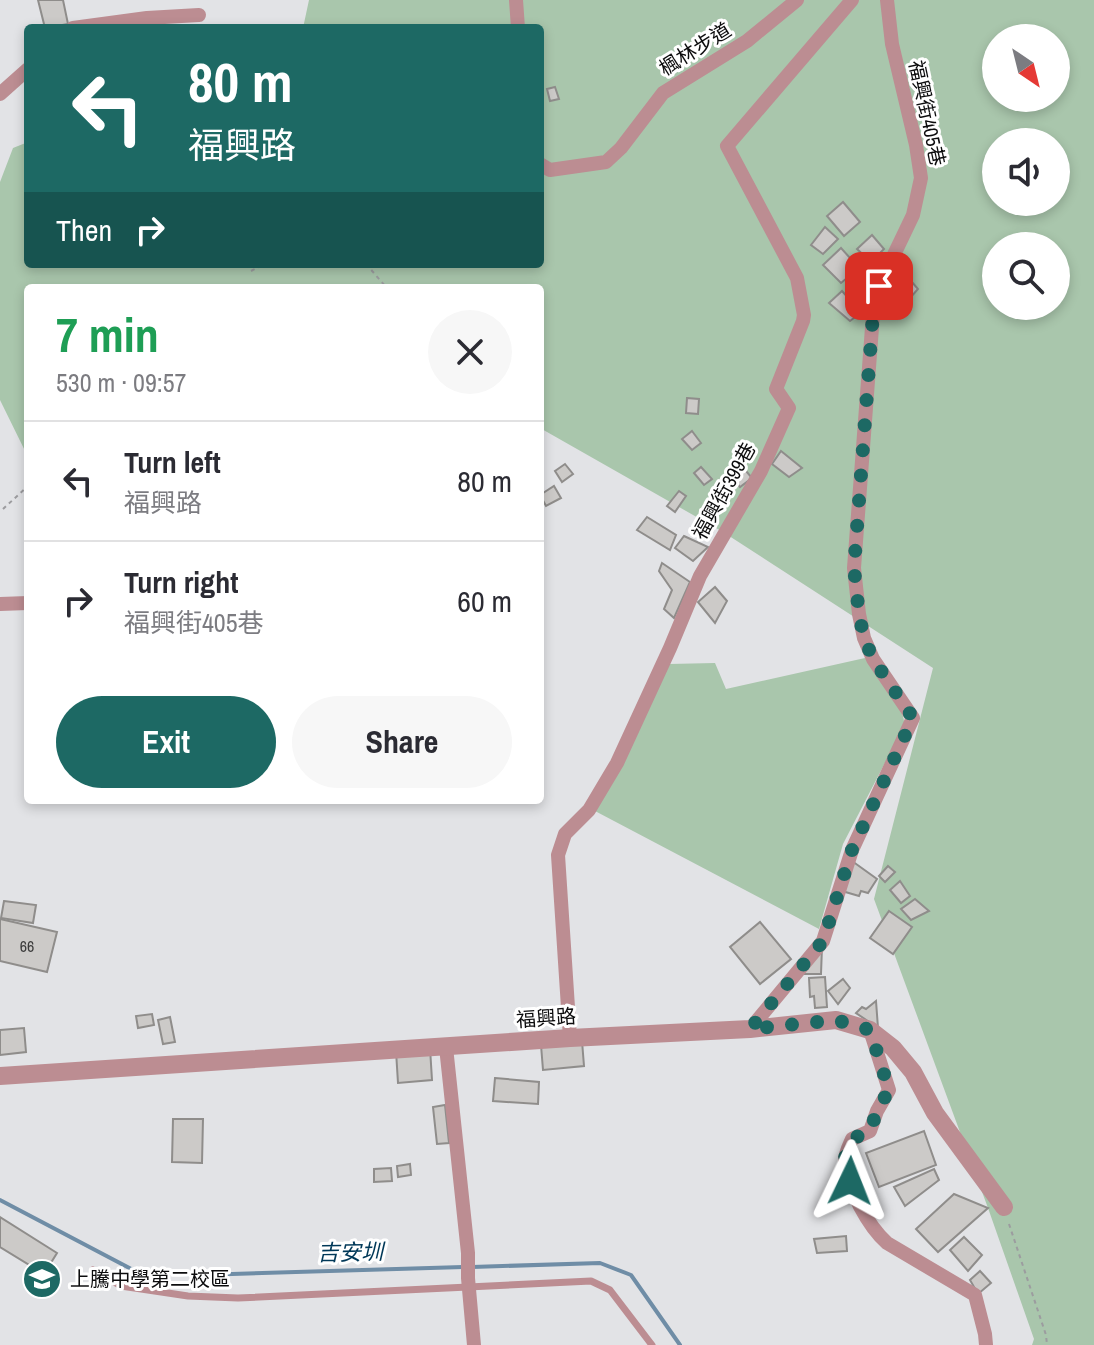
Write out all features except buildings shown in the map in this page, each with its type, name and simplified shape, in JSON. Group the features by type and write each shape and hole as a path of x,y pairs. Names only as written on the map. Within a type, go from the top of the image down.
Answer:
{"street":[{"path":"516,0 518,24"},
{"name":"楓林步道","path":"544,166 550,170 606,162 621,148 663,93 747,41 797,0"},
{"name":"福興街399巷","path":"570,1038 558,855 561,843 565,834 589,810 617,763 700,576 761,471 789,408 776,389 803,321 797,278 727,146 852,0"},
{"name":"福興街405巷","path":"750,1029 823,941 852,850 913,718 873,659 864,638 854,568 873,314 879,286 913,215 921,178 892,44 887,0"},
{"path":"103,24 199,15"},
{"path":"0,94 24,73"},
{"path":"0,604 24,603"},
{"name":"福興路","path":"0,1076 750,1029 836,1020 870,1030 893,1048 913,1072 935,1113 1004,1207"},
{"path":"870,1030 889,1090 870,1131 852,1139 844,1160 850,1181 876,1233 887,1243 975,1295 986,1345"},
{"path":"446,1047 468,1253 474,1345"}],"lane":[{"path":"93,1270 121,1286 188,1296 238,1298 469,1282 591,1281 610,1290 652,1345"}],"path":[{"path":"251,271 257,268"},
{"path":"370,268 384,284"},
{"path":"3,509 24,490"},
{"path":"1004,1207 1047,1345"}],"green space":[{"path":"309,0 1094,0 1094,1345 1032,1345 1034,1339 988,1208 874,899 933,668 723,532 544,430 544,284 24,284 24,449 0,400 0,182 13,148 24,144 24,268 544,268 544,24 304,24"},
{"path":"865,658 896,700 904,726 843,844 819,929 595,811 669,664 715,663 726,689"}],"waterway":[{"name":"吉安圳","path":"0,1200 137,1272 200,1275 463,1267"},
{"name":"吉安圳","path":"472,1267 600,1263 631,1275 680,1345"}],"place":[{"name":"上騰中學第二校區","path":"42,1279"}],"route":[{"path":"850,1181 844,1160 852,1139 870,1131 889,1090 870,1030 836,1020 750,1029 823,941 852,850 913,718 873,659 864,638 854,568 873,314 879,286"}]}
